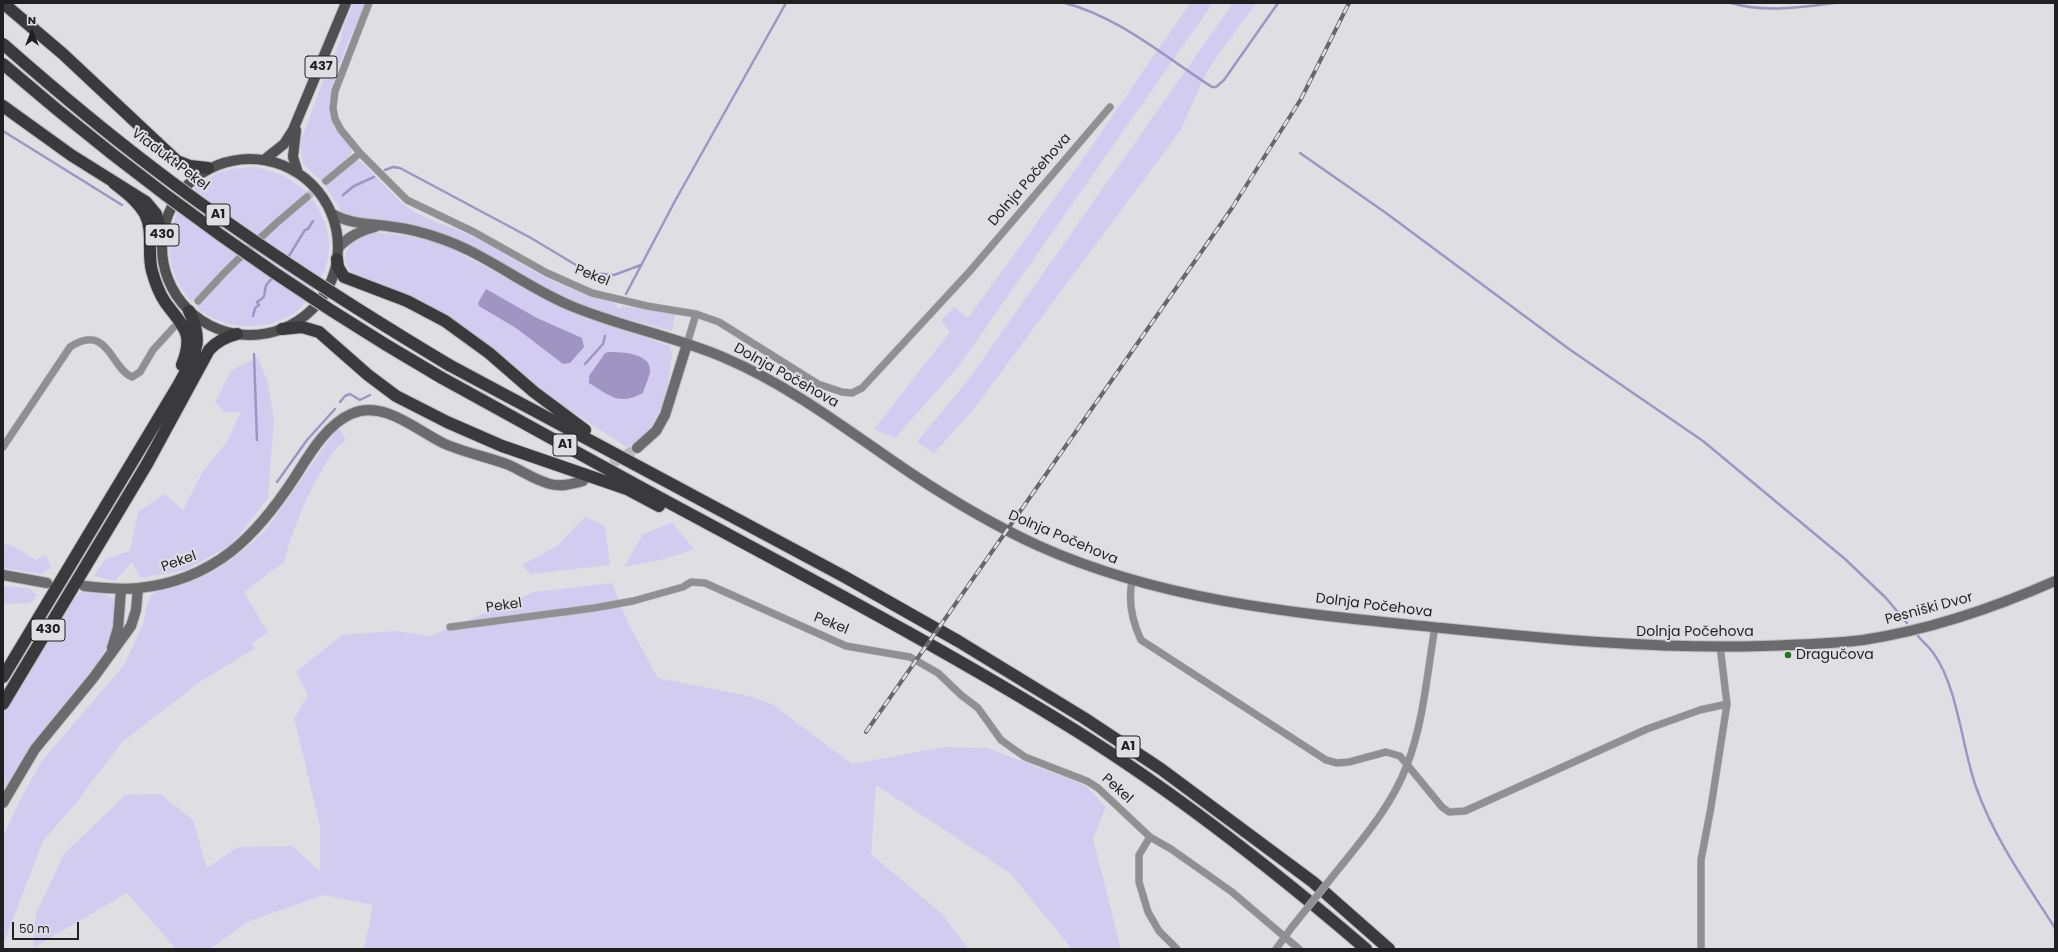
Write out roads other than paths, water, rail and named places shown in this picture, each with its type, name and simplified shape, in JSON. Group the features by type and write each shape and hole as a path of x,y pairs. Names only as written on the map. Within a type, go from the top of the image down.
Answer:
{"highway":[{"path":"3,3 63,54 177,161 190,166 208,168"},
{"name":"Viadukt Pekel","path":"3,44 63,96 157,172 279,258 449,365 631,462"},
{"name":"A1","path":"3,64 55,109 149,184 250,257 334,314 442,378 871,611 1078,732 1150,780 1216,828 1302,894 1366,949"},
{"path":"3,106 114,183 135,201 145,214 148,221 148,254 154,277 165,301 183,324 187,339 186,356 159,416"},
{"path":"114,183 140,197 152,208 159,220 162,234"},
{"path":"338,254 338,267 344,277 407,300 445,321 489,353 534,392 577,425 623,451 631,462"},
{"name":"430","path":"3,677 179,384 194,355 198,338 194,322 189,311"},
{"path":"282,330 302,327 319,332 368,375 396,396 447,422 502,446 627,490 665,510 687,512"},
{"name":"430","path":"3,704 147,464 209,350 221,340 237,334"},
{"name":"A1","path":"631,462 845,577 958,641 1084,718 1161,769 1313,882 1388,949"}],"main road":[{"name":"437","path":"264,160 284,144 299,120 346,3"},
{"path":"298,173 293,152 299,120"},
{"name":"430","path":"242,158 264,160 285,166 298,173 316,188 332,214 336,230 338,254 329,287 316,305 299,321 282,330 262,334 237,334 210,326 189,311 177,297 168,281 162,253 162,234 172,204 181,191 192,180 208,168 242,158"},
{"name":"Dolnja Počehova","path":"332,214 349,222 400,228 443,239 562,302 620,324 687,344 729,359 807,401 952,500 1007,530 1075,561 1132,581 1212,600 1435,627 1610,644 1656,647 1805,645"},
{"path":"338,254 345,240 356,233 380,226"},
{"path":"637,448 656,431 665,415 687,344"},
{"name":"Pekel","path":"84,586 138,588 174,580 196,573 220,560 242,544 261,525 321,440 338,422 352,414 369,410 381,411 398,418 447,445 507,465 550,484 562,486 583,481"},
{"path":"3,575 47,583"},
{"name":"Pesniški Dvor","path":"1805,645 1867,639 1914,630 1994,606 2055,581"},
{"path":"110,654 118,628 122,588"},
{"path":"3,803 35,749 94,677 131,626 136,610 138,588"}],"street":[{"path":"326,180 360,153 336,119 333,98 369,3"},
{"name":"Dolnja Počehova","path":"832,390 852,393 862,388 970,270 1110,107"},
{"name":"Pekel","path":"360,153 407,200 474,232 547,273 592,293 617,300 696,314 718,322 818,384 832,390"},
{"path":"198,300 261,236 307,197"},
{"path":"687,344 696,314"},
{"path":"3,446 70,347 86,341 102,344 110,351 127,374 132,377 140,372 153,350 174,326"},
{"path":"1132,581 1130,593 1131,609 1135,628 1141,640 1326,760 1337,763 1349,762 1386,752 1400,756 1442,807 1449,812 1465,811 1646,729 1700,710 1727,704"},
{"name":"Pekel","path":"450,627 594,608 633,601 683,587 691,582 705,583 846,646 910,658 938,673 978,708 1001,740 1025,757 1087,782 1098,788 1150,837 1171,849 1232,892 1299,949"},
{"path":"1276,949 1378,821 1407,765 1421,715 1435,627"},
{"path":"1701,949 1701,860 1727,704 1720,646"},
{"path":"1150,837 1139,855 1139,882 1148,912 1158,931 1178,949"}],"waterway":[{"path":"626,294 675,201 786,3"},
{"path":"1065,3 1085,9 1123,28 1212,87 1216,87 1224,80 1278,3"},
{"path":"1731,3 1757,8 1783,8 1835,3"},
{"path":"3,131 122,205"},
{"path":"1300,153 1386,213 1569,349 1703,441 1845,559 1886,598 1907,623"},
{"path":"385,170 393,167 400,168 531,238 576,265 594,273 614,275 641,265"},
{"path":"343,195 354,186 374,177"},
{"path":"287,259 305,230 308,229 313,221"},
{"path":"253,316 255,308 259,305 257,302 264,296 265,289 274,276"},
{"path":"585,364 603,344 605,336"},
{"path":"254,354 257,440"},
{"path":"340,402 345,396 350,394 360,400 370,395"},
{"path":"277,482 307,440 335,409"},
{"path":"1918,636 1934,654 1949,684 1971,771 1983,806 2011,860 2055,928"}],"tunnel":[{"path":"307,197 326,181"},
{"path":"586,480 637,448"}],"railway":[{"path":"866,732 1232,208 1301,99 1349,3"}],"place":[{"name":"Dragučova","path":"1788,655"}]}
